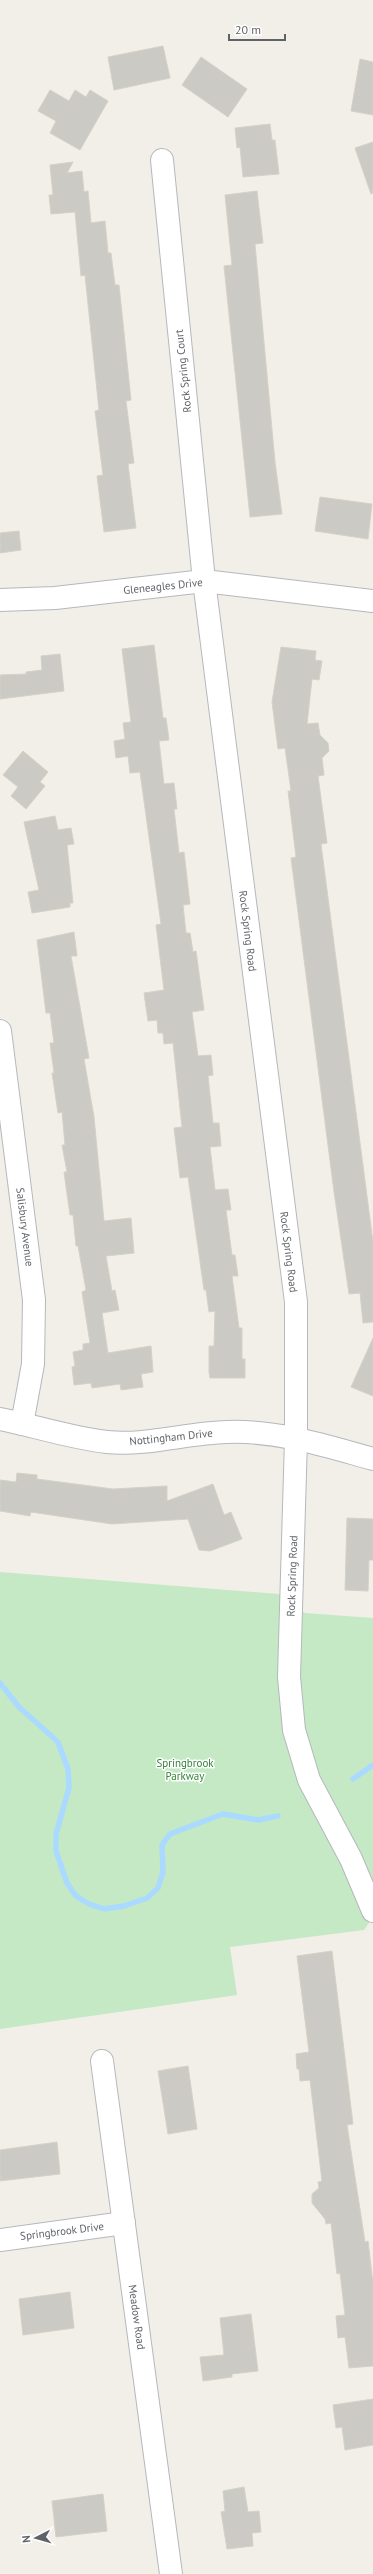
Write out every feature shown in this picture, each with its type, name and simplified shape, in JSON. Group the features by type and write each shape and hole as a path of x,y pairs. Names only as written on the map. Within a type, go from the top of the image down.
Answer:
{"street":[{"name":"Rock Spring Court","path":"162,160 204,581"},
{"name":"Gleneagles Drive","path":"0,600 55,598 204,581 373,602"},
{"name":"Rock Spring Road","path":"204,581 296,1302 296,1439 290,1677 294,1730 309,1780 351,1859 373,1911"},
{"name":"Salisbury Avenue","path":"0,1031 34,1300 33,1364 22,1424"},
{"name":"Nottingham Drive","path":"0,1419 107,1442 137,1442 229,1432 262,1433 296,1439 373,1459"},
{"name":"Meadow Road","path":"102,2060 171,2574"},
{"name":"Springbrook Drive","path":"0,2240 124,2223"}],"green space":[{"name":"Springbrook Parkway","path":"0,1572 279,1594 305,1613 373,1618 373,1917 364,1930 230,1947 237,1995 0,2029"}],"building":[{"path":"163,46 170,78 114,90 108,57"},
{"path":"201,57 247,89 228,117 182,85"},
{"path":"360,59 373,62 373,115 351,111"},
{"path":"50,90 69,101 75,90 86,97 90,90 108,101 80,150 50,133 56,121 38,111"},
{"path":"270,124 272,140 275,140 279,174 243,177 240,147 237,148 235,128"},
{"path":"373,142 373,193 371,194 355,148"},
{"path":"73,162 67,173 82,171 84,192 88,191 91,223 105,221 108,253 111,253 115,285 119,285 131,400 126,401 134,463 128,464 136,528 104,532 97,476 103,475 95,411 99,410 85,275 81,276 75,212 51,214 49,195 53,195 50,165"},
{"path":"257,191 263,243 255,244 275,462 282,514 250,517 224,266 232,265 225,195"},
{"path":"320,497 372,504 368,539 315,531"},
{"path":"19,531 21,550 0,553 0,533"},
{"path":"154,645 163,718 166,718 169,740 159,741 164,784 174,783 177,809 174,809 179,853 184,852 190,904 183,905 186,933 190,933 193,952 196,951 204,1010 192,1012 198,1056 211,1055 213,1075 208,1076 213,1123 219,1123 221,1146 210,1147 215,1190 228,1189 231,1210 226,1210 232,1255 235,1255 238,1276 232,1276 239,1328 242,1328 242,1359 245,1359 245,1378 210,1378 209,1346 214,1346 215,1311 209,1312 206,1290 204,1290 188,1177 180,1178 174,1128 182,1127 173,1043 164,1044 163,1033 158,1033 157,1020 148,1021 144,993 164,990 156,925 161,924 140,772 130,773 128,756 116,758 114,741 125,739 123,723 131,722 122,649"},
{"path":"281,647 316,651 315,660 322,661 319,680 312,679 307,724 318,723 320,735 328,743 329,751 322,758 324,775 318,776 327,843 321,844 373,1242 373,1322 363,1323 360,1293 349,1294 334,1192 291,858 296,857 288,791 291,791 285,748 278,749 272,702"},
{"path":"60,654 64,691 0,699 0,675 26,674 26,672 42,670 41,656"},
{"path":"23,751 48,772 40,782 45,786 26,809 11,796 18,787 3,775"},
{"path":"55,816 58,830 71,828 74,844 67,845 73,903 70,903 70,907 32,913 28,892 39,890 24,822"},
{"path":"74,932 77,956 71,956 89,1058 84,1059 94,1117 104,1221 131,1218 134,1253 106,1256 112,1291 115,1290 119,1310 102,1313 108,1353 151,1346 153,1372 141,1374 143,1387 121,1390 120,1384 92,1388 91,1383 74,1385 72,1367 75,1366 73,1352 83,1350 83,1344 90,1343 82,1292 86,1290 78,1246 76,1246 73,1215 70,1215 64,1172 67,1172 62,1145 65,1145 62,1112 58,1113 52,1073 54,1073 50,1043 54,1043 50,1013 46,1013 37,940"},
{"path":"373,1338 373,1396 351,1387"},
{"path":"17,1473 37,1475 37,1479 113,1489 167,1486 167,1501 213,1484 224,1515 231,1512 242,1539 210,1551 199,1550 188,1519 112,1524 31,1512 30,1516 0,1511 0,1480 16,1482"},
{"path":"347,1518 373,1519 373,1560 369,1560 368,1591 345,1590"},
{"path":"332,1951 353,2124 347,2125 365,2242 368,2241 373,2283 373,2366 349,2368 345,2337 338,2338 336,2316 345,2315 340,2273 337,2274 331,2223 326,2224 325,2219 312,2203 312,2194 319,2188 318,2182 322,2181 310,2080 300,2081 299,2069 297,2069 296,2054 309,2052 297,1956"},
{"path":"188,2066 197,2129 168,2134 158,2071"},
{"path":"57,2142 60,2174 0,2181 0,2150"},
{"path":"70,2292 74,2328 23,2335 19,2299"},
{"path":"251,2314 258,2371 232,2374 232,2377 203,2381 200,2357 224,2355 220,2318"},
{"path":"373,2399 373,2445 345,2450 342,2427 336,2428 333,2405"},
{"path":"244,2487 248,2512 259,2511 261,2532 252,2533 253,2546 227,2549 221,2512 225,2511 223,2491"},
{"path":"103,2494 107,2531 56,2537 52,2501"}],"waterway":[{"path":"0,1683 19,1707 58,1742 68,1769 69,1788 56,1834 56,1851 67,1883 76,1896 89,1904 104,1909 124,1906 147,1898 158,1888 163,1872 162,1845 170,1834 223,1814 258,1820 278,1816"},
{"path":"353,1779 373,1765"}]}
